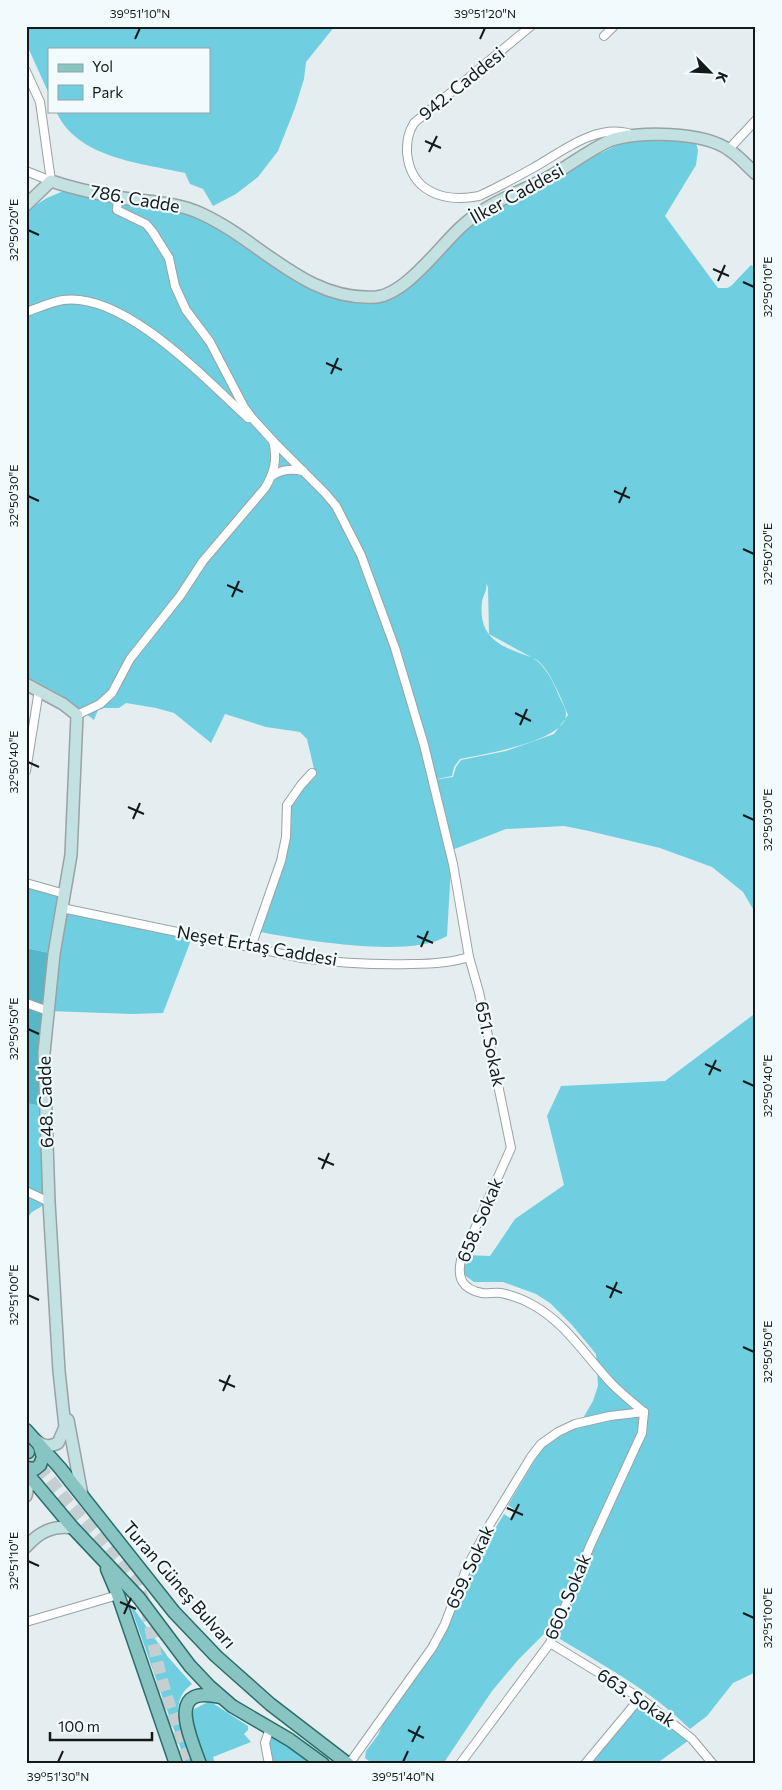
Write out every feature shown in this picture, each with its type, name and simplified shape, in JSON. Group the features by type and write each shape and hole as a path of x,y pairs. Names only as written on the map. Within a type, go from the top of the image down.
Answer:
{"main road":[{"path":"33,1438 43,1457 40,1465 27,1471 73,1528 139,1598 190,1666 220,1697 232,1706 290,1740 324,1764"},
{"name":"Turan Güneş Bulvarı","path":"33,1438 82,1496 174,1612 216,1656 270,1704 349,1764"},
{"path":"100,1555 118,1595 176,1764"},
{"path":"200,1764 186,1726 185,1711 191,1701 199,1695 220,1697"}],"street":[{"name":"942. Caddesi","path":"531,26 414,123 407,139 408,161 412,172 424,189 449,197 479,196 584,139 609,132 633,134"},
{"path":"604,36 614,26"},
{"path":"26,71 40,102 51,181"},
{"path":"729,149 756,120"},
{"name":"İlker Caddesi","path":"218,222 314,285 347,295 379,297 405,283 459,229 482,211 557,172 611,140 633,134 693,136 729,149 756,174"},
{"path":"26,171 51,181"},
{"path":"26,205 51,181"},
{"name":"786. Cadde","path":"51,181 118,198 153,201 175,206 201,213 218,222"},
{"path":"26,684 63,704 77,714 100,704 112,693 130,659 180,596 203,561 265,488 272,476 276,459 273,441 252,418 210,342 186,310 175,286 171,265 164,248 146,224 117,210 118,198"},
{"path":"26,312 62,300 86,301 115,311 172,348 273,441"},
{"name":"651. Sokak","path":"273,441 336,506 361,555 395,648 424,745 453,864 470,957 511,1148"},
{"path":"272,476 289,470 303,471"},
{"path":"26,771 39,690"},
{"name":"648. Cadde","path":"60,1371 49,1202 44,1053 54,954 71,855 77,714"},
{"path":"251,947 281,861 286,837 287,805 312,773"},
{"path":"26,883 65,894"},
{"name":"Neşet Ertaş Caddesi","path":"62,908 302,958 363,964 431,964 454,962 470,957"},
{"path":"26,1003 48,1011"},
{"name":"658. Sokak","path":"511,1148 461,1260 460,1279 464,1286 483,1293 500,1293 533,1305 547,1314 570,1336 612,1384 644,1412"},
{"path":"26,1191 49,1202"},
{"path":"33,1438 48,1447 58,1443 62,1435 65,1427 60,1371"},
{"path":"60,1371 82,1496"},
{"name":"660. Sokak","path":"460,1764 550,1643 590,1546 642,1433 644,1412"},
{"name":"659. Sokak","path":"349,1764 432,1648 444,1626 468,1565 490,1524 531,1457 542,1444 558,1432 575,1424 644,1412"},
{"path":"26,1496 28,1486 27,1471"},
{"path":"26,1547 45,1531 59,1527 73,1528"},
{"path":"26,1622 118,1595"},
{"name":"663. Sokak","path":"550,1643 640,1698 700,1746 713,1764"},
{"path":"585,1764 640,1698"},
{"path":"269,1764 265,1743 270,1728"}],"green space":[{"path":"26,26 335,26 306,62 304,79 295,108 278,151 258,177 236,194 213,206 203,189 190,184 185,173 111,156 94,149 78,139 65,127 57,112 210,112 210,48 48,48 48,92 26,43"},
{"path":"632,138 695,140 698,150 696,165 665,216 718,288 731,286 751,265 756,269 756,914 743,892 712,867 660,848 564,826 506,829 452,850 447,936 430,943 408,946 356,946 260,932 284,857 290,801 314,769 307,739 300,732 266,727 225,714 211,743 174,713 126,703 119,708 98,710 94,720 63,696 26,676 26,211 61,192 75,191 193,215 227,233 245,247 303,282 384,296 473,219","holes":["486,583 488,587 489,634 531,657 502,645 494,640 488,633 482,615 482,602","533,658 544,666 558,691 568,715 563,722 566,714 549,675","560,725 554,734 506,751 461,760 456,767 453,777 432,780 452,776 454,767 460,759 521,745 552,732"]},
{"path":"26,883 65,894 62,908 193,935 163,1013 132,1014 48,1011 54,954 26,948"},
{"path":"756,1003 756,1672 733,1683 707,1716 690,1729 640,1688 547,1631 518,1660 492,1691 443,1764 373,1764 365,1758 366,1751 378,1735 385,1720 458,1599 473,1565 504,1514 510,1518 515,1510 508,1505 545,1443 550,1438 579,1425 593,1401 598,1386 596,1354 572,1325 550,1303 536,1294 503,1282 474,1282 463,1274 464,1255 490,1256 515,1219 564,1185 547,1116 561,1086 665,1081 753,1015"},
{"path":"26,1103 46,1107 49,1202 32,1212 26,1219"},
{"path":"129,1602 168,1657 192,1684 179,1701 178,1712 183,1733 195,1764 186,1764"},
{"path":"640,1698 692,1738 656,1764 585,1764"},
{"path":"211,1702 248,1726 248,1730 244,1734 251,1742 213,1757 215,1764 204,1764 190,1723 194,1709"},
{"path":"270,1728 323,1764 269,1764 266,1739"}],"shaded area":[{"path":"26,948 54,954 46,1107 26,1103"}],"tunnel":[{"path":"28,1452 134,1579 146,1608 164,1687 191,1764"}]}
